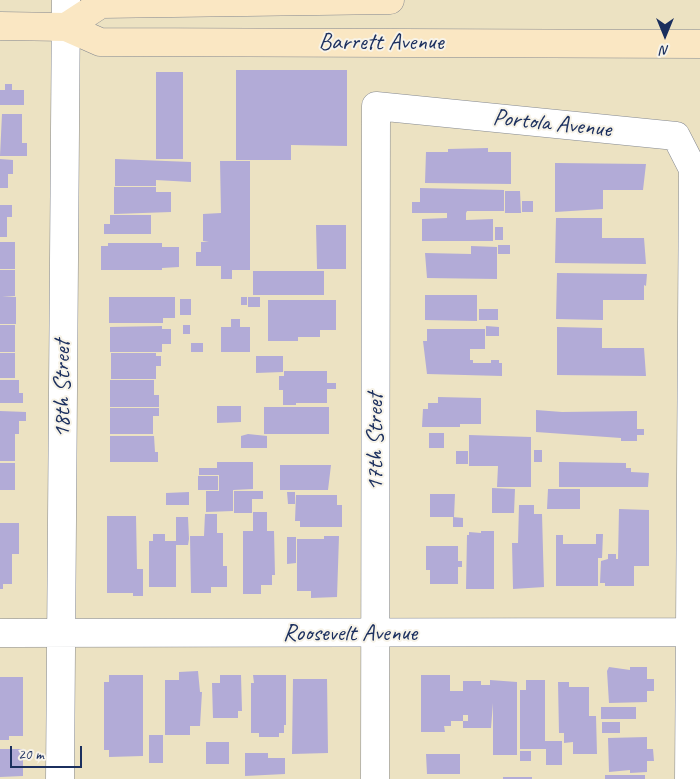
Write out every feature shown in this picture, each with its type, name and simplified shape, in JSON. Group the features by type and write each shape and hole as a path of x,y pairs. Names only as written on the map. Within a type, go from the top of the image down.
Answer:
{"main road":[{"name":"Barrett Avenue","path":"66,27 101,4 390,0"},
{"name":"Barrett Avenue","path":"0,26 66,27 100,42 700,44"}],"street":[{"name":"18th Street","path":"60,779 66,0"},
{"name":"Portola Avenue","path":"376,106 676,136 697,177"},
{"name":"17th Street","path":"375,779 376,106"},
{"path":"689,779 695,632 697,177"},
{"name":"Roosevelt Avenue","path":"0,634 695,632"}],"building":[{"path":"236,70 347,70 347,146 291,145 291,160 236,160"},
{"path":"156,72 183,72 183,159 156,159"},
{"path":"5,84 12,84 12,90 24,90 24,105 0,105 0,90 5,90"},
{"path":"2,114 22,114 22,143 27,143 27,156 0,156"},
{"path":"488,148 488,152 511,152 511,184 425,183 426,152 448,152 448,149"},
{"path":"0,159 13,160 13,174 8,174 8,188 0,188"},
{"path":"115,159 191,162 191,182 156,180 156,186 115,186"},
{"path":"220,161 250,161 250,270 232,270 232,279 221,279 221,266 196,266 196,252 201,252 201,242 209,242 203,241 203,214 221,213"},
{"path":"555,163 646,164 643,190 603,190 603,209 555,212"},
{"path":"114,187 156,187 156,192 171,192 171,212 114,214"},
{"path":"420,188 504,190 504,211 467,211 466,213 466,220 493,219 493,241 422,241 422,219 447,218 447,213 412,213 412,202 420,202"},
{"path":"505,191 520,191 521,213 505,213"},
{"path":"522,201 533,201 533,212 522,212"},
{"path":"0,205 12,205 12,217 7,217 7,237 0,237"},
{"path":"110,215 151,215 151,234 104,234 104,224 110,224"},
{"path":"556,218 602,218 602,238 644,238 646,264 555,263"},
{"path":"316,225 346,225 346,269 317,269"},
{"path":"495,227 503,227 503,240 495,240"},
{"path":"0,242 15,242 15,269 0,269"},
{"path":"108,243 162,243 162,247 179,247 179,267 162,268 162,270 101,270 101,246 108,246"},
{"path":"498,245 510,245 510,254 498,254"},
{"path":"471,246 497,247 497,279 427,278 425,253 471,254"},
{"path":"0,270 15,270 15,296 2,297 16,297 16,324 0,324"},
{"path":"253,271 324,271 324,295 253,295"},
{"path":"557,273 647,274 646,286 644,285 644,300 603,300 603,320 556,319"},
{"path":"425,295 477,295 477,321 425,320"},
{"path":"109,297 175,297 175,318 163,318 163,323 109,323"},
{"path":"241,297 247,297 247,305 241,305"},
{"path":"248,297 260,297 260,307 248,307"},
{"path":"180,299 191,299 191,315 180,315"},
{"path":"268,300 336,300 336,330 320,330 320,337 298,337 298,341 268,341"},
{"path":"479,309 498,309 498,320 479,320"},
{"path":"231,319 240,319 240,327 250,327 250,352 221,352 221,327 231,327"},
{"path":"0,325 15,325 15,352 0,352"},
{"path":"183,325 190,325 190,334 183,334"},
{"path":"162,326 162,329 171,329 171,344 162,344 162,352 110,352 110,327"},
{"path":"486,326 499,327 499,336 486,336"},
{"path":"557,327 602,328 602,348 644,348 646,376 557,375"},
{"path":"427,329 485,329 485,349 470,349 470,360 473,360 473,363 491,363 491,360 499,360 499,363 502,363 502,376 427,374 423,341 427,341"},
{"path":"191,343 203,343 203,352 191,352"},
{"path":"0,353 15,353 15,378 0,378"},
{"path":"111,353 156,353 156,356 161,356 161,366 156,366 156,379 111,379"},
{"path":"256,356 283,356 283,372 256,373"},
{"path":"284,371 327,371 327,383 336,383 336,389 327,389 327,403 283,405 283,390 279,390 279,376 284,376"},
{"path":"0,380 19,380 19,393 23,393 23,403 0,403"},
{"path":"110,380 154,380 154,395 159,395 159,407 110,407"},
{"path":"438,397 481,398 481,424 460,424 460,427 422,427 423,409 428,409 428,403 438,403"},
{"path":"217,406 241,406 241,422 217,423"},
{"path":"264,407 329,407 329,434 264,434"},
{"path":"110,408 159,408 159,416 153,416 153,434 110,434"},
{"path":"536,410 562,412 637,411 637,429 644,429 644,435 637,435 637,441 621,441 621,438 536,432"},
{"path":"0,411 26,412 26,421 19,421 19,434 15,434 15,461 0,461"},
{"path":"429,433 444,433 444,448 429,448"},
{"path":"248,434 267,436 267,448 241,448 241,436"},
{"path":"469,435 531,437 531,487 497,487 498,466 469,466"},
{"path":"110,436 154,436 155,452 158,452 158,462 110,462"},
{"path":"534,450 542,450 542,462 534,462"},
{"path":"456,451 468,451 468,464 456,464"},
{"path":"217,462 253,462 253,489 233,490 233,511 206,512 206,491 219,491 219,475 199,475 199,468 217,468"},
{"path":"559,462 626,463 626,468 631,468 631,472 649,473 648,487 559,487"},
{"path":"0,463 15,463 15,490 0,490"},
{"path":"280,465 331,465 328,490 280,490"},
{"path":"198,476 218,476 218,490 198,490"},
{"path":"492,488 515,489 514,513 492,513"},
{"path":"548,489 580,489 580,509 547,509"},
{"path":"234,491 263,491 263,499 252,499 252,513 234,513"},
{"path":"189,492 189,505 166,505 166,493"},
{"path":"287,492 295,492 295,504 288,504"},
{"path":"430,494 455,494 454,517 430,517"},
{"path":"296,495 337,495 337,505 342,505 342,527 300,527 300,521 295,521"},
{"path":"519,505 534,505 534,514 542,514 544,587 513,589 512,543 518,543"},
{"path":"619,509 649,510 649,566 634,566 634,586 605,586 605,583 600,583 601,561 608,559 608,554 616,554 616,559 618,559"},
{"path":"253,512 267,512 267,531 274,531 275,575 272,575 272,585 261,585 261,594 243,594 243,531 253,531"},
{"path":"205,514 217,514 217,533 223,533 223,566 227,566 227,587 211,587 211,593 191,593 190,536 204,536"},
{"path":"107,516 136,516 137,569 143,569 143,596 133,596 133,593 107,593"},
{"path":"176,517 188,517 189,539 188,545 176,545 176,587 149,587 149,541 153,541 153,534 165,534 165,541 176,541"},
{"path":"453,517 463,518 463,527 453,527"},
{"path":"0,523 19,523 19,554 12,554 12,584 3,584 3,589 0,589"},
{"path":"481,531 494,531 494,589 466,589 467,535 469,535 469,532 481,533"},
{"path":"596,534 603,534 602,558 598,558 598,586 556,586 556,535 563,535 563,544 596,544"},
{"path":"324,536 339,536 337,597 311,598 311,591 297,591 297,539 324,539"},
{"path":"287,537 296,537 296,563 287,564"},
{"path":"426,546 458,546 458,561 462,561 462,567 458,567 458,584 430,584 430,570 426,570"},
{"path":"609,667 630,670 630,667 647,667 647,679 654,679 654,691 647,691 647,702 609,703 607,671"},
{"path":"198,671 200,692 202,692 200,726 190,726 190,735 165,735 165,680 179,680 179,672"},
{"path":"109,675 143,675 143,756 109,757 109,750 104,750 104,682 109,682"},
{"path":"220,675 241,675 242,711 238,711 238,718 213,718 212,683 220,683"},
{"path":"253,675 286,675 286,725 284,725 284,733 279,733 279,737 259,737 259,733 251,733 251,683 254,683"},
{"path":"421,675 450,675 450,691 463,691 463,681 481,681 481,685 490,685 490,680 517,682 517,755 493,755 493,703 491,728 463,728 463,721 451,721 451,726 444,726 445,732 421,732","holes":["463,715 468,715 468,721 463,721"]},
{"path":"0,677 23,677 23,736 9,736 9,740 0,740"},
{"path":"293,679 327,679 328,753 292,754"},
{"path":"526,680 545,680 545,741 562,741 562,765 546,765 546,749 520,749 520,690 526,690"},
{"path":"558,682 569,682 569,687 589,687 589,716 596,716 597,754 573,754 573,742 564,743 564,733 559,733"},
{"path":"601,707 636,707 636,719 601,719"},
{"path":"602,722 620,722 620,733 602,733"},
{"path":"149,735 163,735 163,763 149,763"},
{"path":"647,737 647,749 653,749 654,761 647,761 647,772 630,773 630,770 609,772 608,738"},
{"path":"206,742 229,742 229,764 206,764"},
{"path":"0,749 23,749 23,776 0,777"},
{"path":"520,751 531,751 531,761 520,761"},
{"path":"245,753 268,753 268,758 285,758 285,774 245,776"},
{"path":"426,754 460,754 460,774 427,774"},
{"path":"605,775 645,775 645,779 605,779"},
{"path":"503,777 532,777 532,779 503,779"}]}
